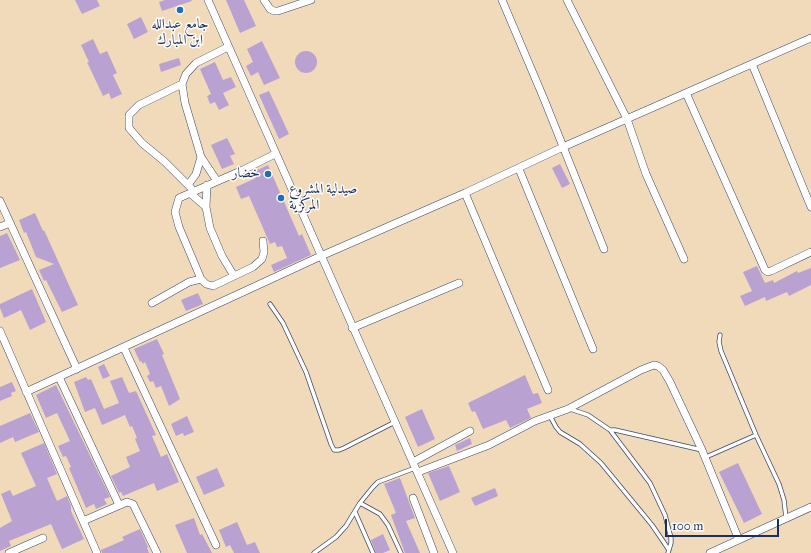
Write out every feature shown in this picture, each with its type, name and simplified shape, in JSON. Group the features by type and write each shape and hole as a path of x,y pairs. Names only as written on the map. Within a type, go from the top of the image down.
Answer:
{"street":[{"path":"208,0 352,328 416,467 453,553"},
{"path":"264,0 270,9 274,11 311,0"},
{"path":"502,0 544,99 604,249"},
{"path":"567,0 627,119 649,181 684,259"},
{"path":"26,392 321,256 519,169 563,147 811,38"},
{"path":"217,181 201,157 185,103 182,84 186,74 196,63 228,47"},
{"path":"752,64 811,208"},
{"path":"182,84 138,105 129,115 129,128 142,143 165,162 188,185 206,207"},
{"path":"686,93 765,270 768,272 772,271 811,252"},
{"path":"262,240 264,252 262,259 253,267 213,286 206,284 201,279 174,212 179,198 243,170 275,154"},
{"path":"188,185 196,174 201,157"},
{"path":"519,169 593,349"},
{"path":"206,186 206,207 210,228 222,256 234,276"},
{"path":"465,193 548,390"},
{"path":"0,202 77,369"},
{"path":"0,227 10,223"},
{"path":"152,303 189,282 201,279"},
{"path":"352,328 459,283"},
{"path":"0,331 84,521 96,553"},
{"path":"124,348 216,545"},
{"path":"416,467 489,445 535,422 568,409 641,370 654,365 658,366 670,382 704,453 739,540"},
{"path":"59,377 119,505"},
{"path":"416,467 470,431"},
{"path":"413,498 434,553"},
{"path":"84,521 127,502 133,504 157,553"},
{"path":"710,553 811,508"},
{"path":"9,553 43,538"}],"lane":[{"path":"270,304 283,323 306,372 330,444 334,450 344,448 395,422"},
{"path":"720,335 720,346 756,434 779,484 784,500 786,519"},
{"path":"568,409 588,415 610,430 650,482 665,515 671,538 668,552"},
{"path":"550,416 560,432 580,444 601,463 652,525 668,552"},
{"path":"610,430 616,430 704,453 756,434"},
{"path":"314,553 336,537 346,526 360,503 378,482 416,467"},
{"path":"360,503 380,514 388,526 400,553"},
{"path":"355,512 373,553"}],"building":[{"path":"75,0 97,0 100,6 82,14"},
{"path":"165,0 192,1 162,11 159,2"},
{"path":"226,0 244,0 256,26 240,33"},
{"path":"141,17 148,32 134,39 127,24"},
{"path":"93,39 100,54 107,51 117,73 113,75 122,94 111,99 109,93 103,96 87,62 89,62 81,45"},
{"path":"262,41 280,78 264,85 258,72 251,76 246,66 253,62 247,49"},
{"path":"306,51 314,54 317,62 314,70 306,73 298,70 295,62 298,54"},
{"path":"179,58 181,65 161,72 159,64"},
{"path":"215,62 223,80 231,77 236,87 223,93 229,105 219,110 215,102 210,104 207,96 211,94 200,69"},
{"path":"269,91 289,134 279,139 259,95"},
{"path":"227,138 235,154 230,156 234,164 222,169 211,145"},
{"path":"560,164 570,184 562,188 552,168"},
{"path":"268,165 299,236 302,234 311,255 274,272 271,265 287,258 282,246 277,247 275,242 270,244 249,196 241,199 236,187 256,178 253,172"},
{"path":"35,213 78,305 62,312 46,280 44,281 39,270 54,264 36,257 26,232 24,233 19,220"},
{"path":"7,233 20,260 0,268 0,236"},
{"path":"757,266 765,283 773,280 774,283 797,271 798,273 811,268 811,285 789,296 787,292 766,301 765,297 745,306 740,296 752,291 743,272"},
{"path":"32,289 46,322 30,330 21,310 4,318 0,304"},
{"path":"198,293 203,304 186,311 181,300"},
{"path":"157,339 180,399 169,406 161,386 156,388 153,381 150,382 147,376 150,374 145,362 143,364 141,361 140,362 134,349"},
{"path":"104,364 110,376 103,379 98,367"},
{"path":"525,375 533,394 538,393 542,403 527,409 531,418 510,428 506,420 483,429 475,411 472,412 468,403"},
{"path":"86,377 88,380 91,379 104,409 119,403 110,381 122,377 129,393 136,391 156,435 152,436 161,457 167,454 179,482 157,491 154,483 123,496 121,492 119,493 111,476 130,467 126,457 140,451 135,439 137,438 125,415 102,425 95,408 85,412 74,382"},
{"path":"12,382 16,391 11,393 12,396 0,401 0,387"},
{"path":"56,385 110,497 104,499 107,504 96,509 94,504 86,508 69,468 71,467 66,456 63,457 58,446 70,441 57,413 46,418 36,395"},
{"path":"422,409 435,439 418,447 405,417"},
{"path":"30,413 39,432 15,442 13,437 0,443 0,426"},
{"path":"187,416 194,432 184,436 183,433 176,436 171,424"},
{"path":"470,438 472,444 457,451 455,445"},
{"path":"44,443 57,474 47,478 57,501 67,496 71,506 71,511 84,539 62,549 51,524 9,541 11,546 0,551 0,528 12,521 1,494 10,490 13,496 36,486 21,453"},
{"path":"738,463 762,514 744,523 719,472"},
{"path":"449,466 460,492 440,501 428,473"},
{"path":"217,468 225,486 204,495 196,477"},
{"path":"400,478 415,518 406,521 420,553 405,553 391,515 396,513 384,484"},
{"path":"495,488 498,496 475,506 471,498"},
{"path":"194,518 200,535 202,534 212,553 187,553 175,525"},
{"path":"237,522 247,545 255,542 260,553 234,553 230,545 226,547 219,530"},
{"path":"140,529 149,553 102,553 101,550 124,540 122,537"},
{"path":"383,534 390,550 383,553 376,553 371,540"}],"place":[{"name":"جامع عبدالله ابن المبارك","path":"180,10"},
{"name":"خضار","path":"268,174"},
{"name":"صيدلية المشروع المركزية","path":"281,198"}]}
